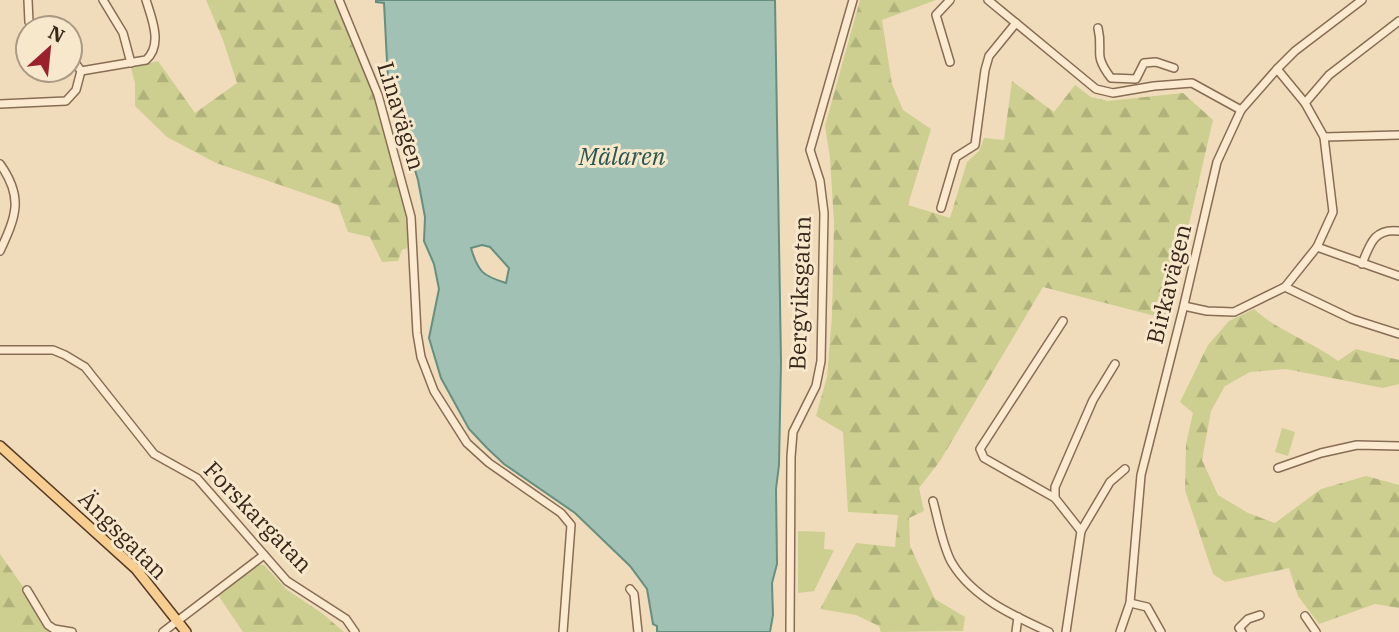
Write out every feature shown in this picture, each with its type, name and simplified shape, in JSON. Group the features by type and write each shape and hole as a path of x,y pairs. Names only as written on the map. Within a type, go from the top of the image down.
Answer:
{"main road":[{"name":"Ängsgatan","path":"0,449 136,569 186,632"}],"street":[{"path":"103,0 123,33 131,64"},
{"path":"84,71 131,64 146,60 153,53 153,24 146,0"},
{"name":"Linavägen","path":"339,0 378,95 411,217 416,322 421,357 434,391 451,422 467,443 489,463 561,513 572,524 563,632"},
{"name":"Bergviksgatan","path":"790,632 790,457 793,432 816,386 821,361 824,213 820,181 810,150 853,0"},
{"path":"950,0 936,15 950,62"},
{"path":"988,0 997,3 1016,23 1096,89 1113,93 1192,83 1241,110"},
{"path":"1346,0 1350,9"},
{"name":"Birkavägen","path":"1120,632 1130,603 1141,475 1217,162 1241,110 1277,69 1295,51 1362,0"},
{"path":"1305,103 1329,75 1399,20"},
{"path":"941,208 956,157 975,145 989,56 1016,23"},
{"path":"1098,28 1101,39 1098,51 1100,64 1111,78 1136,79 1144,63 1156,62 1174,68"},
{"path":"1184,306 1234,313 1285,287 1318,247 1333,212 1324,137 1305,103 1277,69"},
{"path":"0,104 66,101 78,84"},
{"path":"1324,137 1399,135"},
{"path":"0,164 15,192 16,209 13,223 0,251"},
{"path":"1362,264 1375,237 1387,229 1399,231"},
{"path":"1318,247 1399,276"},
{"path":"1285,287 1352,319 1399,334"},
{"path":"1063,320 980,450 984,458 1055,498 1081,531"},
{"name":"Forskargatan","path":"0,350 53,351 85,367 148,447 161,458 197,478 287,581 346,619 355,632"},
{"path":"1055,498 1055,487 1093,401 1115,364"},
{"path":"1278,468 1321,453 1357,445 1399,446"},
{"path":"1066,632 1081,531 1111,482 1125,469"},
{"path":"933,501 951,562 972,588 1018,617 1049,632"},
{"path":"163,632 264,555"},
{"path":"630,589 634,594 638,632"},
{"path":"27,590 48,625 54,629 72,632"},
{"path":"1130,603 1147,607 1161,632"},
{"path":"1238,630 1248,619 1260,615"},
{"path":"1305,616 1316,632"},
{"path":"1016,632 1018,617"}],"green space":[{"path":"206,0 335,0 371,85 403,193 407,216 407,248 402,250 398,261 382,262 370,237 348,232 338,205 216,163 167,137 135,106 135,83 131,68 158,61 195,113 237,83"},
{"path":"860,0 936,0 882,20 892,84 903,110 931,129 908,205 950,218 967,162 979,151 984,138 1004,140 1012,81 1054,112 1075,85 1091,97 1108,101 1183,93 1213,120 1167,319 1043,287 940,461 919,488 924,511 909,518 910,546 935,599 965,617 963,631 881,632 879,626 856,615 820,609 856,543 895,547 898,515 848,512 843,432 816,416 827,377 832,316 834,223 825,126"},
{"path":"1254,309 1274,324 1338,361 1356,349 1399,360 1399,384 1383,388 1286,369 1250,372 1225,386 1211,411 1202,460 1218,495 1248,513 1275,523 1321,489 1366,476 1399,485 1399,608 1375,604 1319,624 1298,596 1289,568 1225,582 1213,574 1185,490 1186,444 1193,413 1180,402 1208,345 1229,321"},
{"path":"1282,428 1295,432 1288,456 1275,452"},
{"path":"798,531 825,532 824,549 834,550 814,591 798,593"},
{"path":"0,554 55,632 0,632"},
{"path":"257,565 264,565 286,589 344,632 243,632 218,595"}],"water":[{"name":"Mälaren","path":"775,0 781,362 776,489 777,564 772,583 773,615 770,632 657,632 647,589 630,566 575,513 504,464 469,429 441,378 429,338 439,289 434,264 424,241 425,217 418,180 388,81 384,3 376,2","holes":["482,245 490,247 509,268 506,283 482,272 476,263 471,248"]}]}
